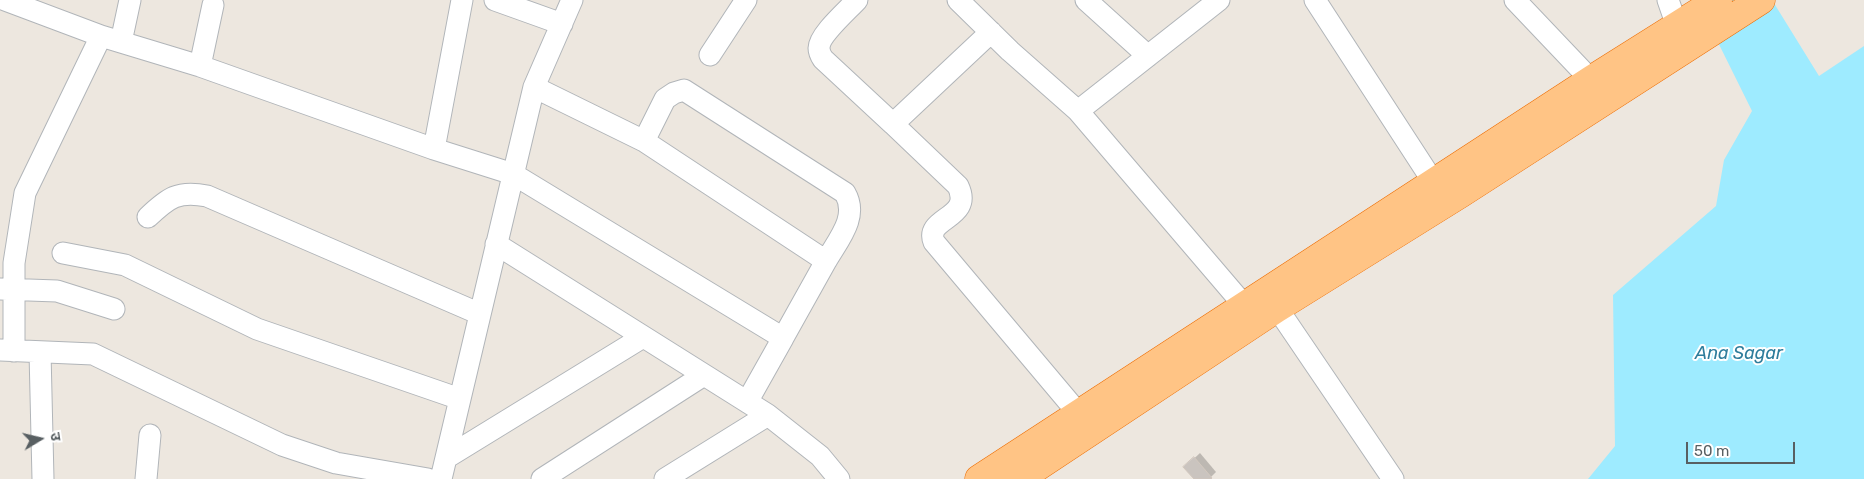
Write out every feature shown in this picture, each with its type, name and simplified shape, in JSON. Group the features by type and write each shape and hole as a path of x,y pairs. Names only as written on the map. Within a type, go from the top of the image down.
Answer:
{"highway":[{"path":"1031,469 1078,413 1460,194 1690,31 1718,0"},
{"path":"979,479 1031,469 1434,183 1591,80 1690,31 1761,0"}],"street":[{"path":"5,0 101,36 200,66 434,149 513,174 783,338"},
{"path":"121,42 130,0"},
{"path":"434,149 462,0"},
{"path":"496,0 562,24"},
{"path":"441,479 534,87 572,0"},
{"path":"710,55 746,0"},
{"path":"857,0 823,36 818,46 823,59 958,186 962,194 960,207 934,229 932,236 934,242 1078,413"},
{"path":"958,0 1078,111 1262,306 1393,479"},
{"path":"1086,0 1148,56"},
{"path":"1078,111 1219,0"},
{"path":"1315,0 1434,183"},
{"path":"1516,0 1591,80"},
{"path":"1668,0 1690,31"},
{"path":"200,66 213,4"},
{"path":"893,124 991,32"},
{"path":"101,36 25,192 14,263 7,289 7,351 94,354 282,445 336,463 428,479"},
{"path":"534,87 644,141 826,261"},
{"path":"644,141 665,99 674,93 684,90 845,193 849,201 851,210 849,219 747,402"},
{"path":"148,217 166,200 182,194 195,193 207,196 480,314"},
{"path":"496,244 768,415 820,456 839,479"},
{"path":"63,253 125,265 257,329 460,399"},
{"path":"7,289 57,291 94,301 114,309"},
{"path":"446,458 643,337"},
{"path":"40,352 43,479"},
{"path":"542,479 704,375"},
{"path":"665,479 768,415"},
{"path":"146,479 150,435"}],"water":[{"name":"Ana Sagar","path":"1697,0 1772,0 1819,76 1864,46 1864,479 1588,479 1615,446 1613,295 1716,206 1724,160 1752,111"}],"building":[{"path":"1194,457 1211,479 1194,479 1183,467"}]}
